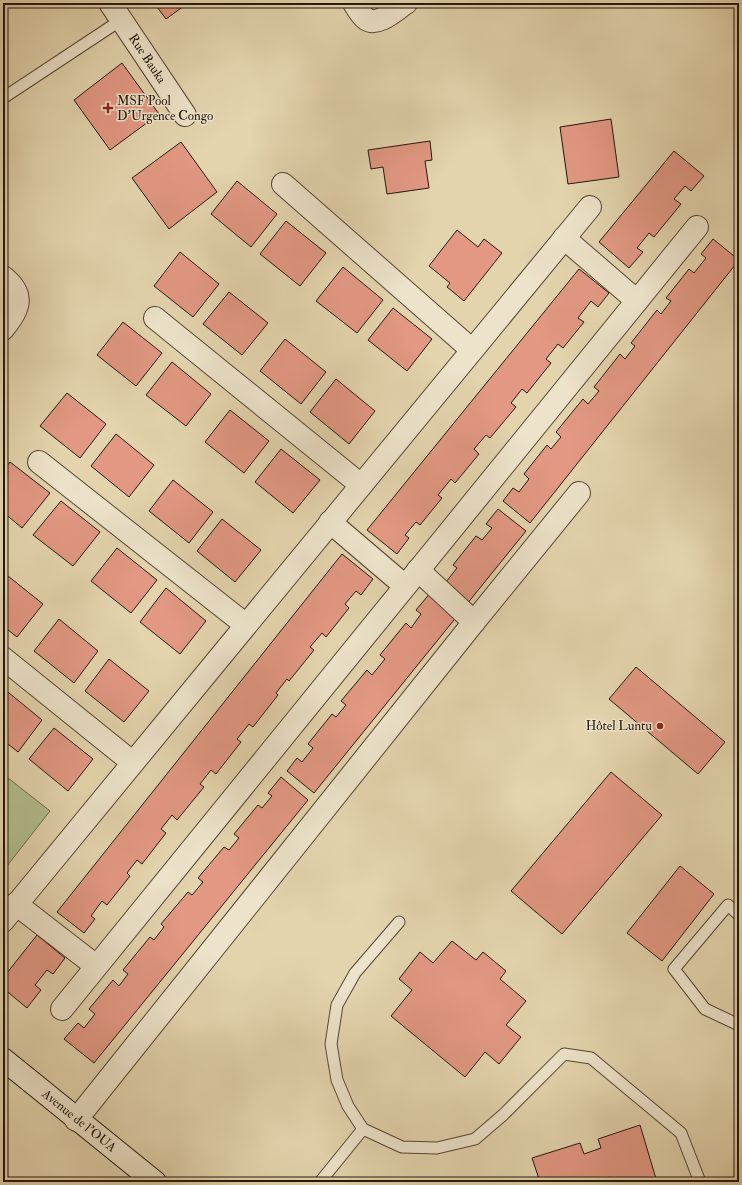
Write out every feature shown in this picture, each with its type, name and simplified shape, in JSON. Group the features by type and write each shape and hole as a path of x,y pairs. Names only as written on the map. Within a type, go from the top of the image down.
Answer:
{"street":[{"path":"354,3 365,18 372,22 381,20 406,3"},
{"name":"Rue Bauka","path":"115,12 185,115"},
{"path":"283,184 472,350"},
{"path":"96,966 10,913 132,762 590,207"},
{"path":"62,1009 697,227"},
{"path":"564,238 637,301"},
{"path":"3,277 16,291 18,305 13,317 3,329"},
{"path":"155,318 361,485"},
{"path":"40,462 246,625"},
{"path":"76,1120 474,622 580,493"},
{"path":"330,522 474,622"},
{"path":"3,658 132,762"},
{"name":"Avenue de l’OUA","path":"3,1059 76,1120 94,1132 155,1182"}],"lane":[{"path":"3,98 115,12"},
{"path":"739,915 728,905 674,970 705,1009 739,1025"},
{"path":"399,922 356,973 337,1005 331,1044 337,1080 348,1106 363,1129 402,1147 438,1148 475,1139 503,1115 564,1054 591,1058 682,1133 700,1182"},
{"path":"320,1182 363,1129"}],"green space":[{"path":"3,774 50,811 3,871"}],"building":[{"path":"154,3 188,3 166,19"},
{"path":"122,63 159,114 110,150 74,100"},
{"path":"611,119 619,177 568,184 560,127"},
{"path":"430,141 432,160 425,161 429,188 387,194 383,167 371,169 368,150"},
{"path":"181,142 217,192 169,229 132,178"},
{"path":"674,151 704,176 691,191 685,186 674,199 681,204 654,237 649,233 637,248 643,252 629,268 599,242"},
{"path":"237,181 277,214 251,247 211,214"},
{"path":"286,221 326,253 300,286 260,254"},
{"path":"457,230 478,247 484,239 502,253 464,301 447,287 450,283 429,266"},
{"path":"713,239 739,260 530,523 503,501 513,488 519,492 529,479 524,474 547,445 551,449 561,437 556,432 583,399 588,404 599,391 594,387 620,354 625,359 635,346 631,343 657,310 661,314 671,301 666,298 689,269 694,273 706,258 701,254"},
{"path":"180,252 219,284 193,317 154,286"},
{"path":"343,267 383,300 357,333 316,301"},
{"path":"579,269 609,293 598,307 591,301 578,318 584,322 563,348 558,344 546,359 551,363 527,393 522,389 511,403 516,407 490,438 486,435 474,449 479,454 455,483 451,479 438,495 442,498 420,525 416,522 405,535 409,538 397,554 367,530"},
{"path":"229,292 268,323 242,355 203,324"},
{"path":"393,308 432,339 407,371 368,340"},
{"path":"123,322 162,353 136,386 97,355"},
{"path":"285,339 326,372 301,404 260,371"},
{"path":"172,362 211,394 186,426 146,395"},
{"path":"336,379 375,411 349,444 310,412"},
{"path":"67,393 106,424 80,458 40,426"},
{"path":"230,410 269,441 244,473 205,442"},
{"path":"116,434 154,465 129,497 91,466"},
{"path":"281,449 320,480 293,513 255,482"},
{"path":"10,462 50,493 22,528 3,512 3,471"},
{"path":"173,480 213,512 189,543 149,511"},
{"path":"61,501 100,532 73,566 33,535"},
{"path":"498,509 526,531 314,793 287,771 297,758 302,762 313,748 308,744 332,714 336,717 346,705 341,701 367,670 372,675 385,659 380,655 406,623 411,628 421,614 416,610 442,579 446,582 457,568 453,565 476,536 482,540 492,528 486,524"},
{"path":"222,519 261,550 235,582 197,551"},
{"path":"117,548 157,580 131,613 91,581"},
{"path":"342,554 373,579 361,595 356,591 345,604 349,608 326,637 322,633 310,647 314,650 289,681 287,679 276,693 278,695 253,727 249,724 237,739 241,742 216,774 211,770 200,784 204,787 177,820 172,815 161,829 166,833 142,864 137,860 127,873 130,876 107,905 102,901 91,916 95,919 84,933 57,912"},
{"path":"3,572 43,604 17,637 3,626"},
{"path":"166,588 206,621 180,654 140,622"},
{"path":"59,619 98,651 74,683 34,651"},
{"path":"109,659 149,691 124,722 85,691"},
{"path":"636,667 725,742 698,774 609,699"},
{"path":"3,688 42,720 18,752 3,740"},
{"path":"54,728 93,759 68,791 29,759"},
{"path":"611,772 662,815 562,934 511,891"},
{"path":"281,777 308,800 94,1063 64,1039 78,1023 84,1028 95,1014 89,1009 113,980 119,986 128,974 123,970 150,937 154,940 164,927 161,924 188,892 192,895 203,882 198,878 224,847 229,850 239,838 234,834 258,805 262,808 272,796 268,793"},
{"path":"680,866 714,894 662,961 627,933"},
{"path":"37,935 65,958 53,974 47,970 35,985 41,990 27,1008 3,988 3,978"},
{"path":"452,941 476,960 483,952 506,971 500,979 526,1001 506,1025 521,1037 499,1064 485,1052 465,1077 391,1016 412,990 399,979 420,952 433,963"},
{"path":"640,1125 657,1182 611,1182 610,1177 596,1182 540,1182 532,1158 580,1143 584,1154 601,1148 598,1139"}],"place":[{"name":"MSF Pool D'Urgence Congo","path":"108,108"},
{"name":"Hôtel Luntu","path":"660,726"}]}
